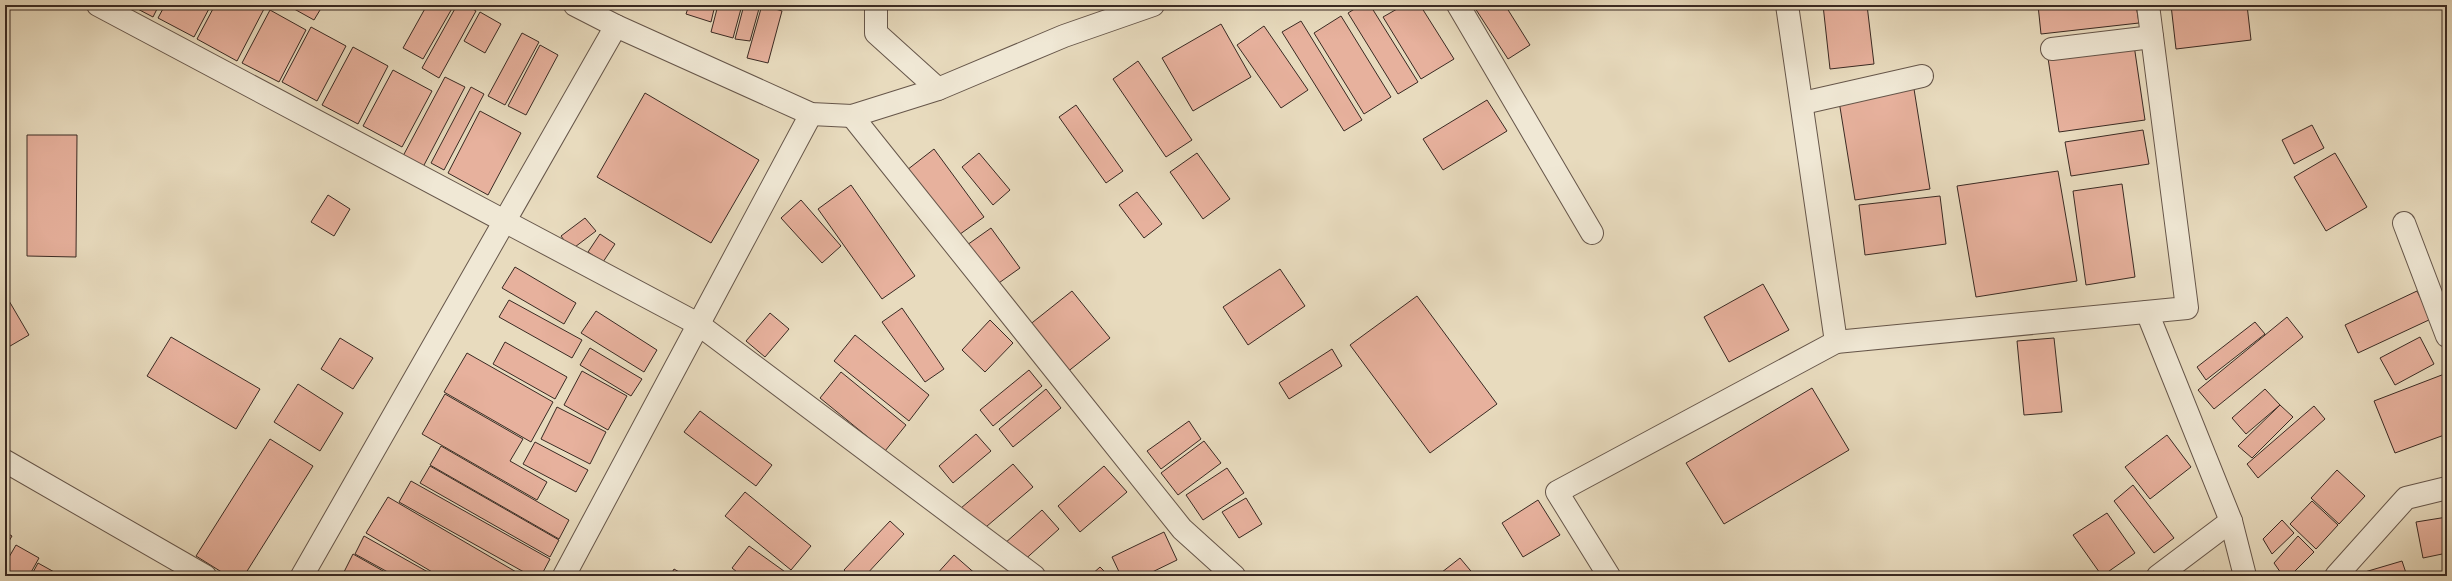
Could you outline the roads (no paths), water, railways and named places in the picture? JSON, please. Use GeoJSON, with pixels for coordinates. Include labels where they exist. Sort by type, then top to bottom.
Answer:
{"type":"FeatureCollection","features":[{"type":"Feature","properties":{"kind":"street"},"geometry":{"type":"LineString","coordinates":[[98,5],[698,324],[1034,576]]}},
{"type":"Feature","properties":{"kind":"street"},"geometry":{"type":"LineString","coordinates":[[576,5],[616,26],[811,114],[852,116],[938,90],[1064,36],[1153,5]]}},
{"type":"Feature","properties":{"kind":"street"},"geometry":{"type":"LineString","coordinates":[[876,5],[876,32],[938,90]]}},
{"type":"Feature","properties":{"kind":"street"},"geometry":{"type":"LineString","coordinates":[[1458,5],[1592,233]]}},
{"type":"Feature","properties":{"kind":"street"},"geometry":{"type":"LineString","coordinates":[[1787,5],[1803,103],[1836,342]]}},
{"type":"Feature","properties":{"kind":"street"},"geometry":{"type":"LineString","coordinates":[[1608,576],[1557,492],[1836,342],[2187,308],[2148,5]]}},
{"type":"Feature","properties":{"kind":"street"},"geometry":{"type":"LineString","coordinates":[[302,576],[616,26]]}},
{"type":"Feature","properties":{"kind":"street"},"geometry":{"type":"LineString","coordinates":[[2052,49],[2152,37]]}},
{"type":"Feature","properties":{"kind":"street"},"geometry":{"type":"LineString","coordinates":[[1803,103],[1922,76]]}},
{"type":"Feature","properties":{"kind":"street"},"geometry":{"type":"LineString","coordinates":[[564,576],[811,114]]}},
{"type":"Feature","properties":{"kind":"street"},"geometry":{"type":"LineString","coordinates":[[852,116],[1182,529],[1234,576]]}},
{"type":"Feature","properties":{"kind":"street"},"geometry":{"type":"LineString","coordinates":[[2404,223],[2447,336]]}},
{"type":"Feature","properties":{"kind":"street"},"geometry":{"type":"LineString","coordinates":[[2147,312],[2232,521],[2245,576]]}},
{"type":"Feature","properties":{"kind":"street"},"geometry":{"type":"LineString","coordinates":[[5,461],[205,576]]}},
{"type":"Feature","properties":{"kind":"street"},"geometry":{"type":"LineString","coordinates":[[2336,576],[2406,498],[2447,488]]}},
{"type":"Feature","properties":{"kind":"street"},"geometry":{"type":"LineString","coordinates":[[2158,576],[2232,521]]}}]}
